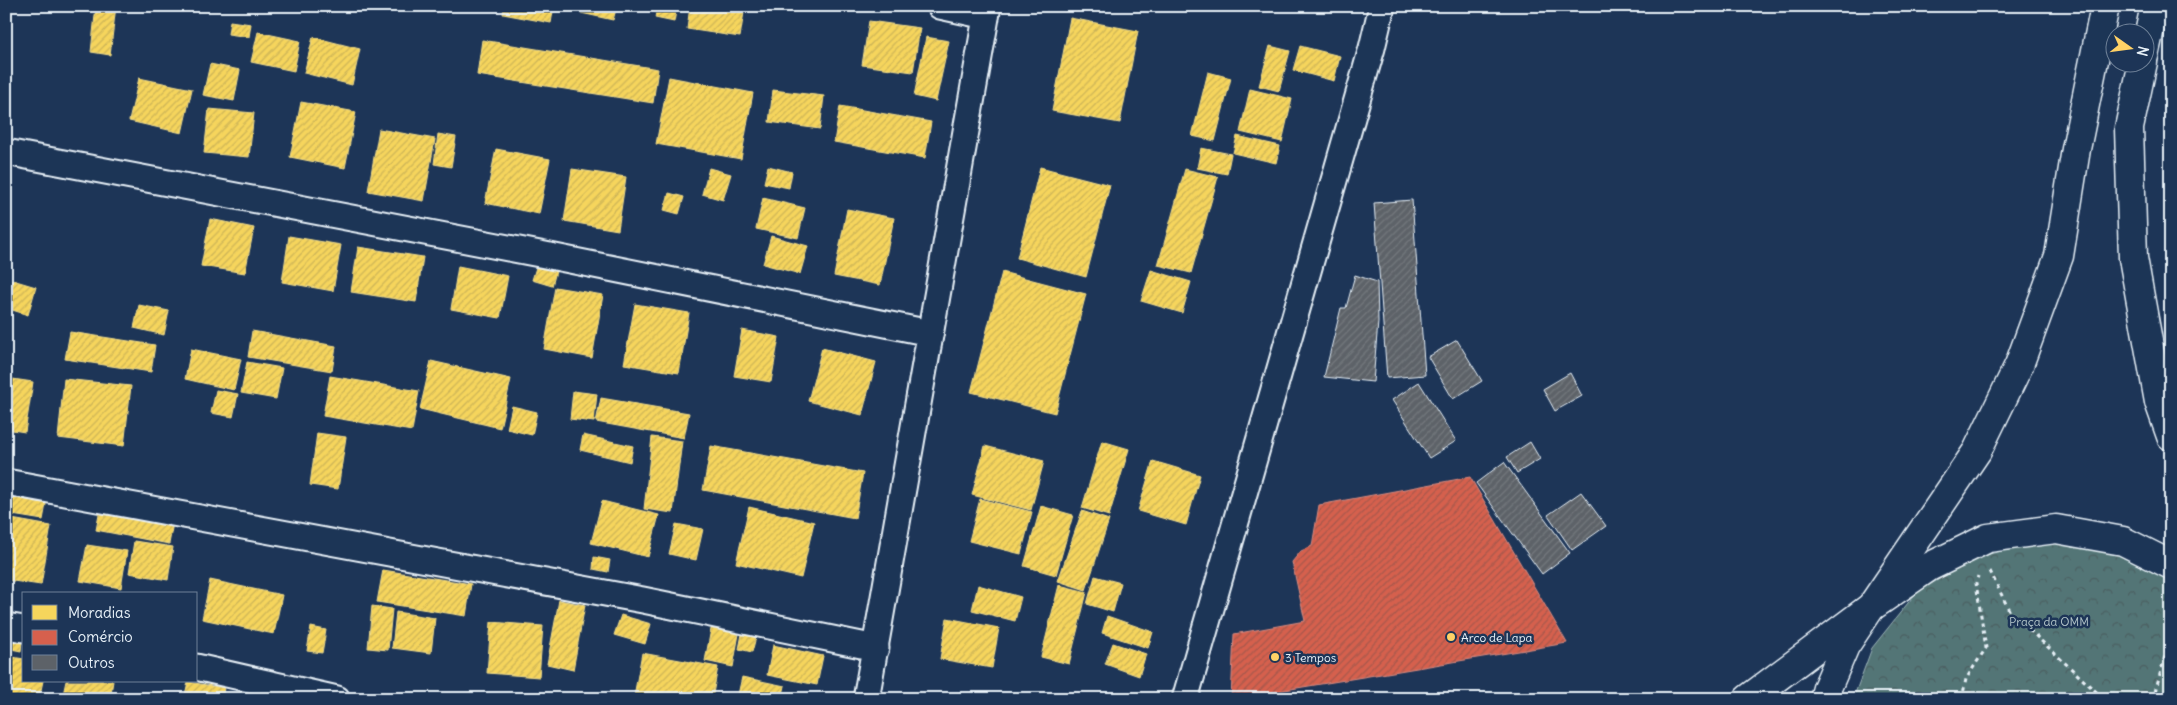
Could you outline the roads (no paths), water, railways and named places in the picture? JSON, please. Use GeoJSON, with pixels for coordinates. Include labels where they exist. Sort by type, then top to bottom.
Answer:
{"type":"FeatureCollection","features":[{"type":"Feature","properties":{"kind":"highway"},"geometry":{"type":"LineString","coordinates":[[1824,699],[1845,646],[1977,451],[2019,365],[2059,256],[2076,149],[2105,6]]}},
{"type":"Feature","properties":{"kind":"highway"},"geometry":{"type":"LineString","coordinates":[[2151,22],[2155,6]]}},
{"type":"Feature","properties":{"kind":"highway"},"geometry":{"type":"LineString","coordinates":[[2141,72],[2129,128],[2133,258],[2159,402],[2171,436]]}},
{"type":"Feature","properties":{"kind":"highway"},"geometry":{"type":"LineString","coordinates":[[1748,699],[1871,607],[1929,567],[1988,538],[2056,529],[2123,541],[2171,564]]}},
{"type":"Feature","properties":{"kind":"street"},"geometry":{"type":"LineString","coordinates":[[866,699],[987,11],[940,6]]}},
{"type":"Feature","properties":{"kind":"street"},"geometry":{"type":"LineString","coordinates":[[1185,699],[1372,48],[1382,6]]}},
{"type":"Feature","properties":{"kind":"street"},"geometry":{"type":"LineString","coordinates":[[6,152],[545,255],[930,334]]}},
{"type":"Feature","properties":{"kind":"street"},"geometry":{"type":"LineString","coordinates":[[6,482],[634,598],[876,648]]}},
{"type":"Feature","properties":{"kind":"street"},"geometry":{"type":"LineString","coordinates":[[6,626],[22,629]]}},
{"type":"Feature","properties":{"kind":"street"},"geometry":{"type":"LineString","coordinates":[[198,668],[337,699]]}},
{"type":"Feature","properties":{"kind":"place","name":"Arco de Lapa"},"geometry":{"type":"Point","coordinates":[1451,637]}},
{"type":"Feature","properties":{"kind":"place","name":"3 Tempos"},"geometry":{"type":"Point","coordinates":[1275,657]}},
{"type":"Feature","properties":{"kind":"park label","name":"Praça da OMM"},"geometry":{"type":"Point","coordinates":[2049,621]}}]}
